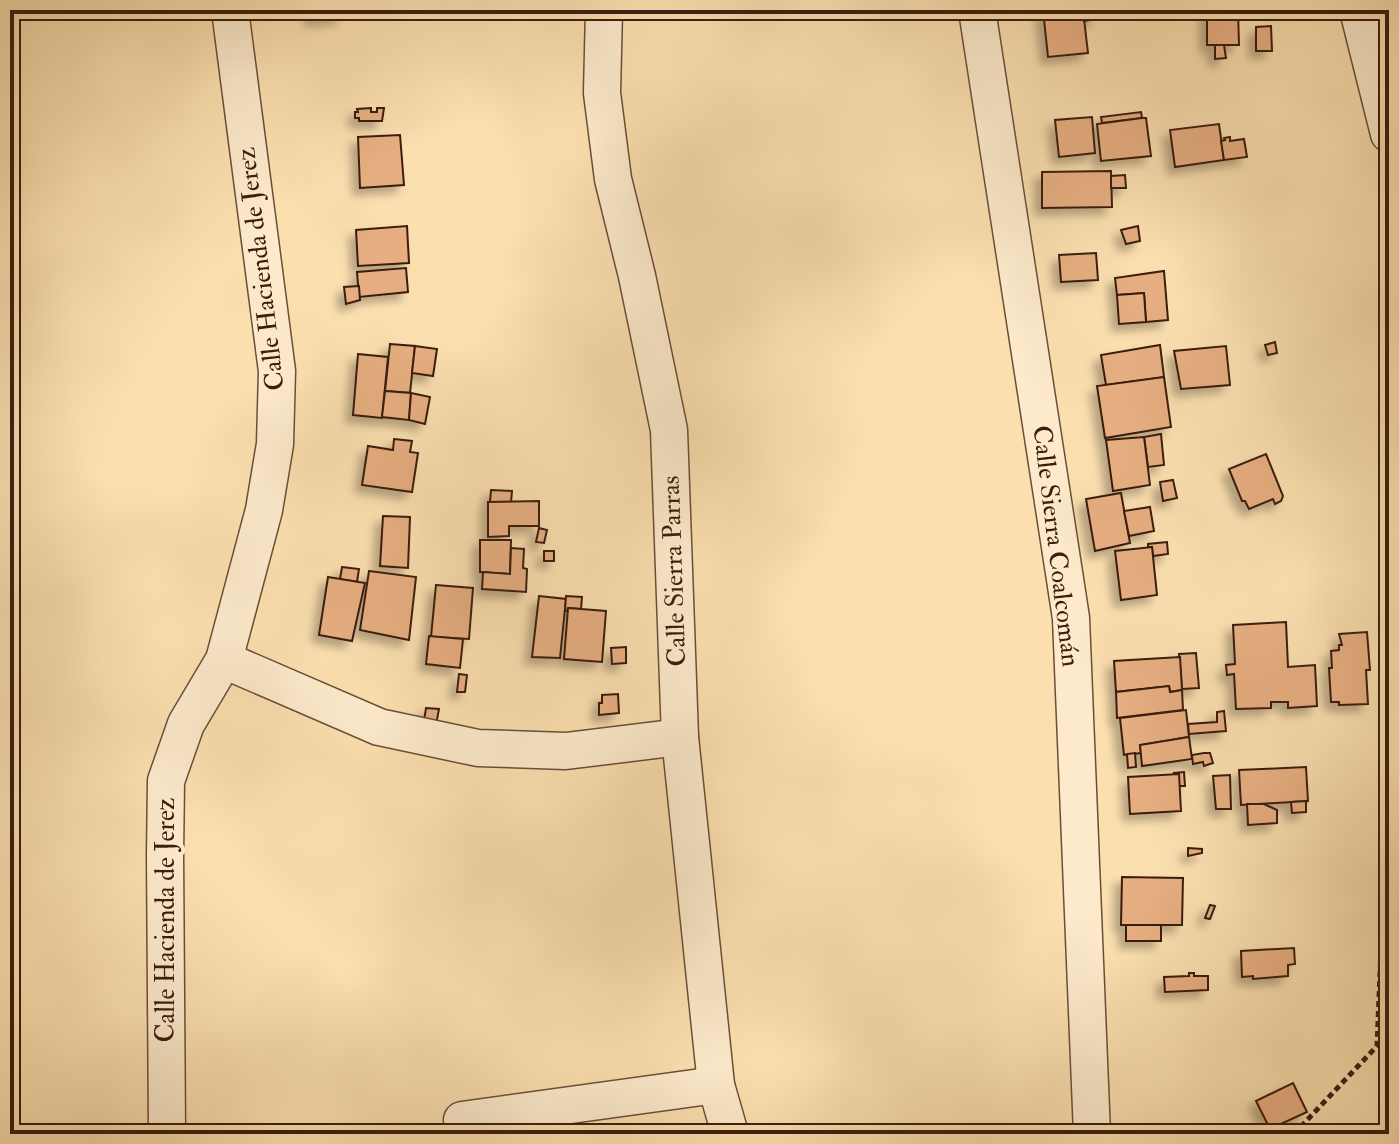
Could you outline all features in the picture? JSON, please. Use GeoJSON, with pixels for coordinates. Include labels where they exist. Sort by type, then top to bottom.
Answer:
{"type":"FeatureCollection","features":[{"type":"Feature","properties":{"kind":"street","name":"Calle Hacienda de Jerez"},"geometry":{"type":"LineString","coordinates":[[167,1134],[166,781],[186,724],[224,660],[264,510],[275,444],[277,371],[230,10]]}},
{"type":"Feature","properties":{"kind":"street","name":"Calle Sierra Parras"},"geometry":{"type":"LineString","coordinates":[[604,10],[602,93],[613,179],[669,430],[680,737],[716,1085],[730,1134]]}},
{"type":"Feature","properties":{"kind":"street","name":"Calle Sierra Coalcomán"},"geometry":{"type":"LineString","coordinates":[[977,10],[1071,618],[1092,1134]]}},
{"type":"Feature","properties":{"kind":"street"},"geometry":{"type":"LineString","coordinates":[[1358,10],[1389,134]]}},
{"type":"Feature","properties":{"kind":"street"},"geometry":{"type":"LineString","coordinates":[[224,660],[379,727],[478,748],[566,751],[680,737]]}},
{"type":"Feature","properties":{"kind":"street"},"geometry":{"type":"LineString","coordinates":[[462,1120],[716,1085]]}},
{"type":"Feature","properties":{"kind":"path"},"geometry":{"type":"LineString","coordinates":[[1294,1134],[1377,1046],[1389,753]]}},
{"type":"Feature","properties":{"kind":"building"},"geometry":{"type":"Polygon","coordinates":[[[311,10],[343,10],[343,17],[312,19],[311,10]]]}},
{"type":"Feature","properties":{"kind":"building"},"geometry":{"type":"Polygon","coordinates":[[[1043,10],[1083,10],[1088,53],[1048,57],[1043,10]]]}},
{"type":"Feature","properties":{"kind":"building"},"geometry":{"type":"Polygon","coordinates":[[[1083,10],[1095,10],[1096,19],[1084,21],[1083,10]]]}},
{"type":"Feature","properties":{"kind":"building"},"geometry":{"type":"Polygon","coordinates":[[[1207,10],[1238,10],[1239,45],[1207,45],[1207,10]]]}},
{"type":"Feature","properties":{"kind":"building"},"geometry":{"type":"Polygon","coordinates":[[[1271,26],[1272,51],[1256,51],[1256,27],[1271,26]]]}},
{"type":"Feature","properties":{"kind":"building"},"geometry":{"type":"Polygon","coordinates":[[[1215,45],[1224,45],[1226,58],[1215,59],[1215,45]]]}},
{"type":"Feature","properties":{"kind":"building"},"geometry":{"type":"Polygon","coordinates":[[[371,108],[371,112],[377,112],[377,108],[384,108],[382,121],[359,121],[355,118],[357,109],[371,108]]]}},
{"type":"Feature","properties":{"kind":"building"},"geometry":{"type":"Polygon","coordinates":[[[1141,112],[1142,118],[1102,123],[1101,117],[1141,112]]]}},
{"type":"Feature","properties":{"kind":"building"},"geometry":{"type":"Polygon","coordinates":[[[1092,117],[1095,153],[1059,157],[1055,120],[1092,117]]]}},
{"type":"Feature","properties":{"kind":"building"},"geometry":{"type":"Polygon","coordinates":[[[1146,118],[1151,156],[1101,161],[1097,124],[1146,118]]]}},
{"type":"Feature","properties":{"kind":"building"},"geometry":{"type":"Polygon","coordinates":[[[1219,124],[1224,160],[1175,167],[1170,130],[1219,124]]]}},
{"type":"Feature","properties":{"kind":"building"},"geometry":{"type":"Polygon","coordinates":[[[400,135],[404,185],[360,188],[358,137],[400,135]]]}},
{"type":"Feature","properties":{"kind":"building"},"geometry":{"type":"Polygon","coordinates":[[[1230,137],[1230,141],[1244,139],[1247,157],[1224,160],[1221,141],[1230,137]]]}},
{"type":"Feature","properties":{"kind":"building"},"geometry":{"type":"Polygon","coordinates":[[[1111,171],[1112,207],[1042,208],[1042,172],[1111,171]]]}},
{"type":"Feature","properties":{"kind":"building"},"geometry":{"type":"Polygon","coordinates":[[[1125,175],[1126,188],[1111,188],[1111,176],[1125,175]]]}},
{"type":"Feature","properties":{"kind":"building"},"geometry":{"type":"Polygon","coordinates":[[[407,226],[409,263],[358,266],[356,230],[407,226]]]}},
{"type":"Feature","properties":{"kind":"building"},"geometry":{"type":"Polygon","coordinates":[[[1138,226],[1140,241],[1126,244],[1121,230],[1138,226]]]}},
{"type":"Feature","properties":{"kind":"building"},"geometry":{"type":"Polygon","coordinates":[[[1096,253],[1098,280],[1061,282],[1059,255],[1096,253]]]}},
{"type":"Feature","properties":{"kind":"building"},"geometry":{"type":"Polygon","coordinates":[[[406,268],[408,292],[359,297],[357,272],[406,268]]]}},
{"type":"Feature","properties":{"kind":"building"},"geometry":{"type":"Polygon","coordinates":[[[1164,271],[1168,320],[1146,322],[1144,293],[1117,295],[1115,278],[1164,271]]]}},
{"type":"Feature","properties":{"kind":"building"},"geometry":{"type":"Polygon","coordinates":[[[359,286],[360,300],[346,304],[344,287],[359,286]]]}},
{"type":"Feature","properties":{"kind":"building"},"geometry":{"type":"Polygon","coordinates":[[[1144,293],[1146,322],[1119,324],[1117,295],[1144,293]]]}},
{"type":"Feature","properties":{"kind":"building"},"geometry":{"type":"Polygon","coordinates":[[[1275,342],[1277,353],[1268,355],[1265,345],[1275,342]]]}},
{"type":"Feature","properties":{"kind":"building"},"geometry":{"type":"Polygon","coordinates":[[[390,344],[415,346],[410,393],[385,391],[390,344]]]}},
{"type":"Feature","properties":{"kind":"building"},"geometry":{"type":"Polygon","coordinates":[[[1160,345],[1164,377],[1106,385],[1101,355],[1160,345]]]}},
{"type":"Feature","properties":{"kind":"building"},"geometry":{"type":"Polygon","coordinates":[[[415,346],[437,349],[433,376],[412,373],[415,346]]]}},
{"type":"Feature","properties":{"kind":"building"},"geometry":{"type":"Polygon","coordinates":[[[1226,346],[1230,385],[1181,389],[1174,351],[1226,346]]]}},
{"type":"Feature","properties":{"kind":"building"},"geometry":{"type":"Polygon","coordinates":[[[358,354],[388,357],[382,418],[353,415],[358,354]]]}},
{"type":"Feature","properties":{"kind":"building"},"geometry":{"type":"Polygon","coordinates":[[[1164,377],[1171,427],[1105,438],[1097,386],[1164,377]]]}},
{"type":"Feature","properties":{"kind":"building"},"geometry":{"type":"Polygon","coordinates":[[[385,391],[411,393],[409,420],[382,417],[385,391]]]}},
{"type":"Feature","properties":{"kind":"building"},"geometry":{"type":"Polygon","coordinates":[[[411,393],[430,397],[425,424],[409,420],[411,393]]]}},
{"type":"Feature","properties":{"kind":"building"},"geometry":{"type":"Polygon","coordinates":[[[1161,434],[1164,465],[1148,467],[1144,437],[1161,434]]]}},
{"type":"Feature","properties":{"kind":"building"},"geometry":{"type":"Polygon","coordinates":[[[1144,437],[1150,485],[1113,491],[1106,440],[1144,437]]]}},
{"type":"Feature","properties":{"kind":"building"},"geometry":{"type":"Polygon","coordinates":[[[394,439],[412,441],[410,452],[418,453],[412,492],[362,485],[368,446],[393,450],[394,439]]]}},
{"type":"Feature","properties":{"kind":"building"},"geometry":{"type":"Polygon","coordinates":[[[1266,454],[1283,496],[1275,504],[1273,499],[1249,509],[1242,501],[1229,469],[1266,454]]]}},
{"type":"Feature","properties":{"kind":"building"},"geometry":{"type":"Polygon","coordinates":[[[1173,480],[1177,498],[1163,501],[1160,482],[1173,480]]]}},
{"type":"Feature","properties":{"kind":"building"},"geometry":{"type":"Polygon","coordinates":[[[491,490],[512,491],[511,502],[490,502],[491,490]]]}},
{"type":"Feature","properties":{"kind":"building"},"geometry":{"type":"Polygon","coordinates":[[[1121,493],[1130,543],[1095,551],[1086,499],[1121,493]]]}},
{"type":"Feature","properties":{"kind":"building"},"geometry":{"type":"Polygon","coordinates":[[[539,501],[539,526],[509,526],[509,536],[488,537],[488,502],[539,501]]]}},
{"type":"Feature","properties":{"kind":"building"},"geometry":{"type":"Polygon","coordinates":[[[1150,507],[1154,531],[1129,536],[1124,511],[1150,507]]]}},
{"type":"Feature","properties":{"kind":"building"},"geometry":{"type":"Polygon","coordinates":[[[383,516],[410,517],[408,568],[380,566],[383,516]]]}},
{"type":"Feature","properties":{"kind":"building"},"geometry":{"type":"Polygon","coordinates":[[[539,528],[547,530],[544,543],[536,542],[539,528]]]}},
{"type":"Feature","properties":{"kind":"building"},"geometry":{"type":"Polygon","coordinates":[[[480,540],[511,540],[510,574],[480,572],[480,540]]]}},
{"type":"Feature","properties":{"kind":"building"},"geometry":{"type":"Polygon","coordinates":[[[1167,542],[1168,554],[1153,556],[1152,547],[1148,544],[1167,542]]]}},
{"type":"Feature","properties":{"kind":"building"},"geometry":{"type":"Polygon","coordinates":[[[1152,547],[1157,595],[1121,600],[1115,551],[1152,547]]]}},
{"type":"Feature","properties":{"kind":"building"},"geometry":{"type":"Polygon","coordinates":[[[511,548],[524,549],[526,592],[482,589],[483,572],[510,574],[511,548]]]}},
{"type":"Feature","properties":{"kind":"building"},"geometry":{"type":"Polygon","coordinates":[[[544,551],[554,551],[554,561],[544,561],[544,551]]]}},
{"type":"Feature","properties":{"kind":"building"},"geometry":{"type":"Polygon","coordinates":[[[342,567],[359,569],[357,582],[340,579],[342,567]]]}},
{"type":"Feature","properties":{"kind":"building"},"geometry":{"type":"Polygon","coordinates":[[[369,571],[416,577],[409,640],[360,630],[369,571]]]}},
{"type":"Feature","properties":{"kind":"building"},"geometry":{"type":"Polygon","coordinates":[[[328,577],[365,583],[352,641],[319,635],[328,577]]]}},
{"type":"Feature","properties":{"kind":"building"},"geometry":{"type":"Polygon","coordinates":[[[436,585],[473,588],[469,639],[431,637],[436,585]]]}},
{"type":"Feature","properties":{"kind":"building"},"geometry":{"type":"Polygon","coordinates":[[[539,596],[566,599],[560,658],[532,657],[539,596]]]}},
{"type":"Feature","properties":{"kind":"building"},"geometry":{"type":"Polygon","coordinates":[[[566,596],[582,597],[581,609],[568,608],[565,611],[566,596]]]}},
{"type":"Feature","properties":{"kind":"building"},"geometry":{"type":"Polygon","coordinates":[[[568,608],[606,611],[602,662],[564,659],[568,608]]]}},
{"type":"Feature","properties":{"kind":"building"},"geometry":{"type":"Polygon","coordinates":[[[1286,622],[1288,667],[1315,665],[1317,706],[1288,708],[1288,702],[1271,702],[1271,708],[1236,709],[1234,674],[1227,675],[1226,665],[1235,664],[1233,625],[1286,622]]]}},
{"type":"Feature","properties":{"kind":"building"},"geometry":{"type":"Polygon","coordinates":[[[1367,632],[1370,670],[1366,670],[1368,704],[1339,705],[1339,702],[1331,702],[1331,651],[1339,650],[1339,645],[1342,645],[1339,634],[1367,632]]]}},
{"type":"Feature","properties":{"kind":"building"},"geometry":{"type":"Polygon","coordinates":[[[429,636],[463,639],[460,668],[426,664],[429,636]]]}},
{"type":"Feature","properties":{"kind":"building"},"geometry":{"type":"Polygon","coordinates":[[[626,647],[626,663],[612,664],[611,648],[626,647]]]}},
{"type":"Feature","properties":{"kind":"building"},"geometry":{"type":"Polygon","coordinates":[[[1196,653],[1199,688],[1182,689],[1179,654],[1196,653]]]}},
{"type":"Feature","properties":{"kind":"building"},"geometry":{"type":"Polygon","coordinates":[[[1180,657],[1182,690],[1170,692],[1169,686],[1116,692],[1114,661],[1180,657]]]}},
{"type":"Feature","properties":{"kind":"building"},"geometry":{"type":"Polygon","coordinates":[[[459,674],[467,675],[465,692],[457,692],[459,674]]]}},
{"type":"Feature","properties":{"kind":"building"},"geometry":{"type":"Polygon","coordinates":[[[1169,686],[1170,692],[1182,690],[1183,710],[1117,718],[1116,692],[1169,686]]]}},
{"type":"Feature","properties":{"kind":"building"},"geometry":{"type":"Polygon","coordinates":[[[618,694],[619,713],[599,715],[602,695],[618,694]]]}},
{"type":"Feature","properties":{"kind":"building"},"geometry":{"type":"Polygon","coordinates":[[[426,708],[439,709],[435,730],[423,727],[426,708]]]}},
{"type":"Feature","properties":{"kind":"building"},"geometry":{"type":"Polygon","coordinates":[[[1186,710],[1189,737],[1140,745],[1141,753],[1124,755],[1120,718],[1186,710]]]}},
{"type":"Feature","properties":{"kind":"building"},"geometry":{"type":"Polygon","coordinates":[[[1224,711],[1226,731],[1189,734],[1188,724],[1217,722],[1217,712],[1224,711]]]}},
{"type":"Feature","properties":{"kind":"building"},"geometry":{"type":"Polygon","coordinates":[[[1189,737],[1192,759],[1142,766],[1140,745],[1189,737]]]}},
{"type":"Feature","properties":{"kind":"building"},"geometry":{"type":"Polygon","coordinates":[[[1135,753],[1136,767],[1128,768],[1127,754],[1135,753]]]}},
{"type":"Feature","properties":{"kind":"building"},"geometry":{"type":"Polygon","coordinates":[[[1210,753],[1213,763],[1204,766],[1203,762],[1193,764],[1192,755],[1210,753]]]}},
{"type":"Feature","properties":{"kind":"building"},"geometry":{"type":"Polygon","coordinates":[[[1306,767],[1308,801],[1241,805],[1239,770],[1306,767]]]}},
{"type":"Feature","properties":{"kind":"building"},"geometry":{"type":"Polygon","coordinates":[[[1184,772],[1185,786],[1179,786],[1179,774],[1173,773],[1184,772]]]}},
{"type":"Feature","properties":{"kind":"building"},"geometry":{"type":"Polygon","coordinates":[[[1179,774],[1181,811],[1130,814],[1128,777],[1179,774]]]}},
{"type":"Feature","properties":{"kind":"building"},"geometry":{"type":"Polygon","coordinates":[[[1230,775],[1231,809],[1216,809],[1213,776],[1230,775]]]}},
{"type":"Feature","properties":{"kind":"building"},"geometry":{"type":"Polygon","coordinates":[[[1306,801],[1306,812],[1292,813],[1291,802],[1306,801]]]}},
{"type":"Feature","properties":{"kind":"building"},"geometry":{"type":"Polygon","coordinates":[[[1247,804],[1264,804],[1277,810],[1277,823],[1248,825],[1247,804]]]}},
{"type":"Feature","properties":{"kind":"building"},"geometry":{"type":"Polygon","coordinates":[[[1188,848],[1202,849],[1202,853],[1188,856],[1188,848]]]}},
{"type":"Feature","properties":{"kind":"building"},"geometry":{"type":"Polygon","coordinates":[[[1122,877],[1183,878],[1182,925],[1121,925],[1122,877]]]}},
{"type":"Feature","properties":{"kind":"building"},"geometry":{"type":"Polygon","coordinates":[[[1210,905],[1215,906],[1210,919],[1205,918],[1210,905]]]}},
{"type":"Feature","properties":{"kind":"building"},"geometry":{"type":"Polygon","coordinates":[[[1126,925],[1161,925],[1161,941],[1126,941],[1126,925]]]}},
{"type":"Feature","properties":{"kind":"building"},"geometry":{"type":"Polygon","coordinates":[[[1294,948],[1295,964],[1288,965],[1288,976],[1242,977],[1241,951],[1294,948]]]}},
{"type":"Feature","properties":{"kind":"building"},"geometry":{"type":"Polygon","coordinates":[[[1189,973],[1208,976],[1208,990],[1165,992],[1164,977],[1189,976],[1189,973]]]}},
{"type":"Feature","properties":{"kind":"building"},"geometry":{"type":"Polygon","coordinates":[[[1293,1083],[1307,1112],[1270,1129],[1256,1101],[1293,1083]]]}}]}
